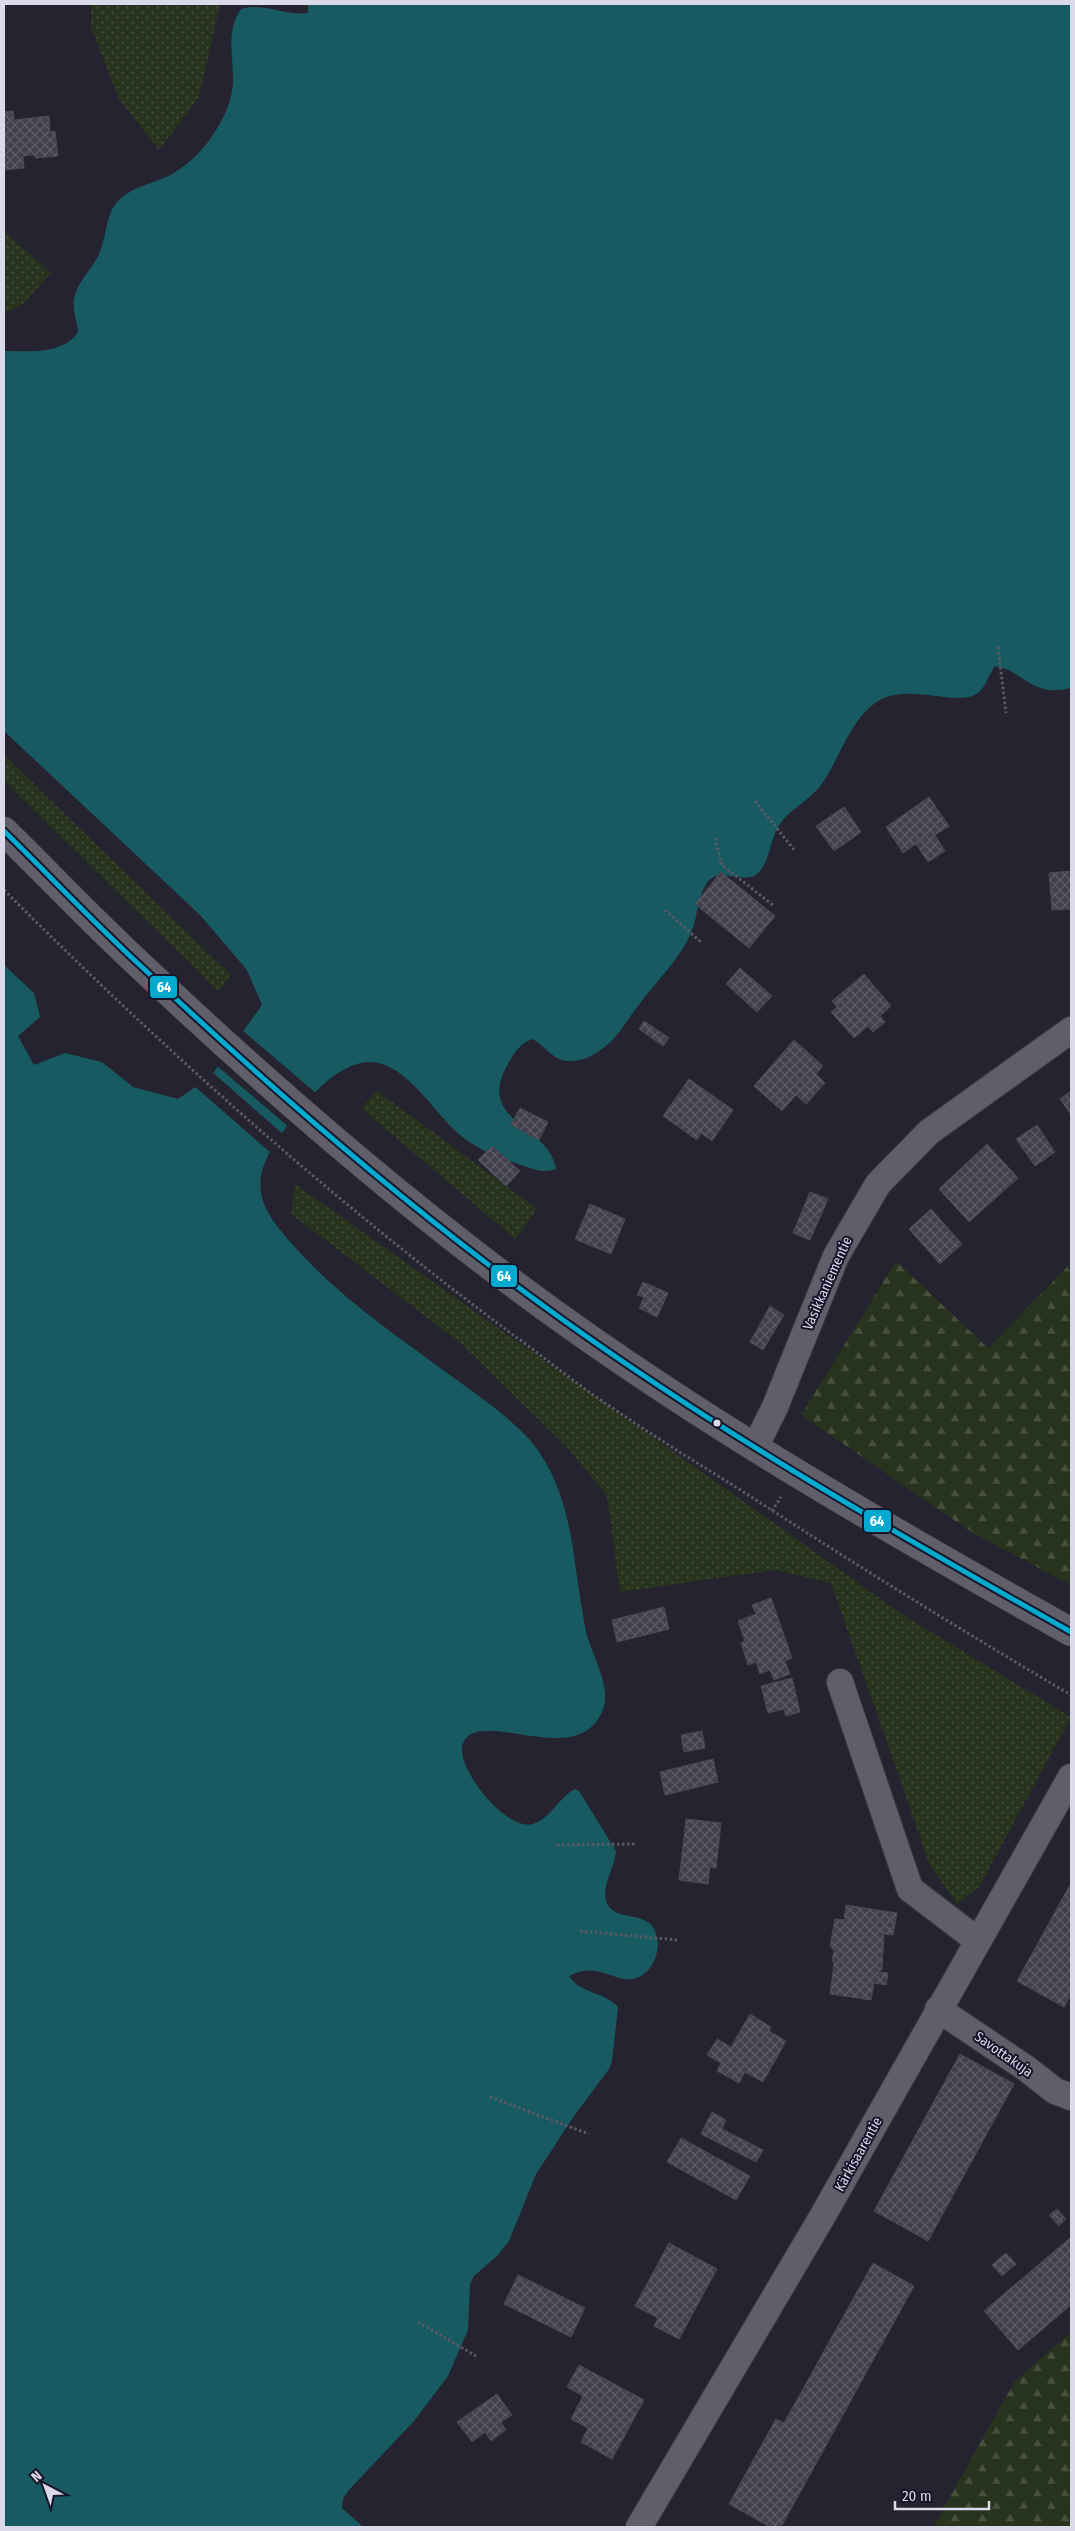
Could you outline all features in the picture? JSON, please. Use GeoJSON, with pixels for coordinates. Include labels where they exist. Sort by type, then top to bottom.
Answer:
{"type":"FeatureCollection","features":[{"type":"Feature","properties":{"kind":"main road"},"geometry":{"type":"LineString","coordinates":[[4,831],[205,1026],[335,1139],[487,1263],[607,1350],[755,1447],[959,1569],[1071,1632]]}},
{"type":"Feature","properties":{"kind":"street","name":"Vasikkaniementie"},"geometry":{"type":"LineString","coordinates":[[755,1447],[776,1407],[836,1256],[878,1184],[929,1132],[1071,1030]]}},
{"type":"Feature","properties":{"kind":"street"},"geometry":{"type":"LineString","coordinates":[[840,1682],[910,1889],[977,1940]]}},
{"type":"Feature","properties":{"kind":"street","name":"Kärkisaarentie"},"geometry":{"type":"LineString","coordinates":[[639,2527],[822,2217],[977,1940],[1071,1778]]}},
{"type":"Feature","properties":{"kind":"street","name":"Savottakuja"},"geometry":{"type":"LineString","coordinates":[[938,2009],[1027,2069],[1055,2091],[1071,2097]]}},
{"type":"Feature","properties":{"kind":"path"},"geometry":{"type":"LineString","coordinates":[[998,647],[1006,713]]}},
{"type":"Feature","properties":{"kind":"path"},"geometry":{"type":"LineString","coordinates":[[755,801],[795,851]]}},
{"type":"Feature","properties":{"kind":"path"},"geometry":{"type":"LineString","coordinates":[[715,838],[722,865],[774,906]]}},
{"type":"Feature","properties":{"kind":"path"},"geometry":{"type":"LineString","coordinates":[[4,890],[83,969],[157,1037],[322,1183],[404,1252],[612,1408],[949,1623],[1071,1695]]}},
{"type":"Feature","properties":{"kind":"path"},"geometry":{"type":"LineString","coordinates":[[665,910],[702,943]]}},
{"type":"Feature","properties":{"kind":"path"},"geometry":{"type":"LineString","coordinates":[[557,1845],[636,1844]]}},
{"type":"Feature","properties":{"kind":"path"},"geometry":{"type":"LineString","coordinates":[[580,1931],[677,1940]]}},
{"type":"Feature","properties":{"kind":"path"},"geometry":{"type":"LineString","coordinates":[[490,2097],[589,2134]]}},
{"type":"Feature","properties":{"kind":"path"},"geometry":{"type":"LineString","coordinates":[[418,2322],[476,2356]]}},
{"type":"Feature","properties":{"kind":"green space"},"geometry":{"type":"Polygon","coordinates":[[[91,4],[220,4],[199,97],[159,150],[119,99],[91,28],[91,4]]]}},
{"type":"Feature","properties":{"kind":"green space"},"geometry":{"type":"Polygon","coordinates":[[[4,231],[51,273],[23,304],[4,314],[4,231]]]}},
{"type":"Feature","properties":{"kind":"green space"},"geometry":{"type":"Polygon","coordinates":[[[4,755],[231,975],[218,991],[4,781],[4,755]]]}},
{"type":"Feature","properties":{"kind":"green space"},"geometry":{"type":"Polygon","coordinates":[[[377,1091],[537,1209],[515,1239],[361,1108],[377,1091]]]}},
{"type":"Feature","properties":{"kind":"green space"},"geometry":{"type":"Polygon","coordinates":[[[295,1184],[908,1618],[1071,1717],[979,1887],[957,1904],[930,1865],[831,1583],[775,1570],[620,1592],[607,1496],[566,1446],[459,1342],[291,1214],[295,1184]]]}},
{"type":"Feature","properties":{"kind":"green space"},"geometry":{"type":"Polygon","coordinates":[[[896,1261],[988,1348],[1071,1263],[1071,1585],[973,1533],[801,1415],[896,1261]]]}},
{"type":"Feature","properties":{"kind":"green space"},"geometry":{"type":"Polygon","coordinates":[[[1071,2332],[1071,2527],[933,2527],[1015,2381],[1071,2332]]]}},
{"type":"Feature","properties":{"kind":"water"},"geometry":{"type":"Polygon","coordinates":[[[308,4],[1071,4],[1071,688],[1057,690],[1037,687],[1014,673],[995,666],[979,692],[971,696],[949,698],[909,694],[896,695],[884,698],[863,714],[821,785],[787,816],[778,827],[763,867],[759,872],[747,878],[718,876],[712,878],[707,883],[701,894],[691,933],[680,953],[608,1045],[595,1054],[583,1059],[565,1061],[555,1057],[533,1039],[522,1045],[509,1062],[500,1082],[500,1098],[506,1111],[516,1122],[541,1142],[550,1154],[556,1169],[541,1171],[531,1168],[487,1152],[466,1140],[449,1125],[401,1074],[387,1066],[373,1062],[357,1064],[335,1075],[326,1082],[300,1110],[271,1151],[261,1175],[261,1192],[265,1207],[273,1221],[293,1245],[328,1280],[365,1312],[510,1421],[530,1440],[541,1454],[557,1485],[571,1535],[586,1632],[603,1682],[605,1703],[602,1712],[589,1729],[572,1737],[551,1738],[488,1731],[473,1733],[463,1743],[462,1753],[473,1780],[484,1794],[509,1818],[522,1824],[533,1824],[539,1821],[550,1813],[569,1793],[575,1789],[579,1791],[616,1851],[605,1891],[607,1903],[617,1913],[648,1922],[654,1928],[657,1937],[657,1951],[650,1967],[639,1977],[623,1979],[589,1970],[569,1976],[579,1986],[606,1998],[618,2007],[612,2061],[609,2069],[574,2116],[536,2174],[509,2241],[497,2256],[474,2276],[470,2284],[468,2330],[448,2376],[414,2421],[348,2491],[343,2499],[342,2508],[363,2527],[4,2527],[4,965],[34,993],[40,1017],[18,1036],[34,1065],[65,1053],[102,1062],[133,1087],[178,1099],[211,1076],[262,1005],[247,970],[200,915],[4,731],[4,351],[34,351],[54,348],[63,345],[78,332],[74,309],[75,295],[79,284],[98,256],[113,208],[129,192],[172,174],[194,158],[206,145],[228,108],[233,83],[231,45],[233,26],[241,9],[258,7],[291,13],[308,13],[308,4]]]}},
{"type":"Feature","properties":{"kind":"pier"},"geometry":{"type":"Polygon","coordinates":[[[242,1030],[317,1094],[290,1128],[216,1065],[242,1030]]]}},
{"type":"Feature","properties":{"kind":"pier"},"geometry":{"type":"Polygon","coordinates":[[[211,1071],[284,1135],[272,1154],[193,1085],[211,1071]]]}},
{"type":"Feature","properties":{"kind":"building"},"geometry":{"type":"Polygon","coordinates":[[[13,111],[14,120],[49,116],[50,132],[55,131],[58,156],[35,158],[35,155],[23,156],[24,168],[4,170],[4,112],[13,111]]]}},
{"type":"Feature","properties":{"kind":"building"},"geometry":{"type":"Polygon","coordinates":[[[929,797],[949,826],[935,835],[945,851],[928,862],[916,844],[903,853],[886,827],[929,797]]]}},
{"type":"Feature","properties":{"kind":"building"},"geometry":{"type":"Polygon","coordinates":[[[844,807],[861,832],[834,851],[816,826],[844,807]]]}},
{"type":"Feature","properties":{"kind":"building"},"geometry":{"type":"Polygon","coordinates":[[[1071,871],[1071,909],[1052,910],[1049,873],[1071,871]]]}},
{"type":"Feature","properties":{"kind":"building"},"geometry":{"type":"Polygon","coordinates":[[[721,872],[775,916],[749,948],[695,904],[721,872]]]}},
{"type":"Feature","properties":{"kind":"building"},"geometry":{"type":"Polygon","coordinates":[[[740,968],[772,996],[757,1012],[726,984],[740,968]]]}},
{"type":"Feature","properties":{"kind":"building"},"geometry":{"type":"Polygon","coordinates":[[[864,974],[891,1006],[880,1016],[885,1022],[873,1032],[868,1026],[854,1038],[831,1012],[837,1007],[832,1001],[864,974]]]}},
{"type":"Feature","properties":{"kind":"building"},"geometry":{"type":"Polygon","coordinates":[[[644,1021],[669,1038],[663,1046],[639,1029],[644,1021]]]}},
{"type":"Feature","properties":{"kind":"building"},"geometry":{"type":"Polygon","coordinates":[[[794,1040],[823,1066],[816,1074],[825,1083],[806,1104],[796,1095],[782,1111],[754,1086],[794,1040]]]}},
{"type":"Feature","properties":{"kind":"building"},"geometry":{"type":"Polygon","coordinates":[[[689,1079],[733,1110],[712,1141],[701,1133],[697,1140],[663,1116],[689,1079]]]}},
{"type":"Feature","properties":{"kind":"building"},"geometry":{"type":"Polygon","coordinates":[[[1071,1091],[1071,1115],[1060,1099],[1071,1091]]]}},
{"type":"Feature","properties":{"kind":"building"},"geometry":{"type":"Polygon","coordinates":[[[520,1108],[548,1122],[539,1140],[511,1125],[520,1108]]]}},
{"type":"Feature","properties":{"kind":"building"},"geometry":{"type":"Polygon","coordinates":[[[1037,1125],[1055,1152],[1035,1166],[1016,1139],[1037,1125]]]}},
{"type":"Feature","properties":{"kind":"building"},"geometry":{"type":"Polygon","coordinates":[[[987,1144],[1018,1178],[969,1222],[939,1189],[987,1144]]]}},
{"type":"Feature","properties":{"kind":"building"},"geometry":{"type":"Polygon","coordinates":[[[492,1146],[520,1171],[506,1186],[478,1160],[492,1146]]]}},
{"type":"Feature","properties":{"kind":"building"},"geometry":{"type":"Polygon","coordinates":[[[810,1192],[828,1199],[810,1240],[793,1233],[810,1192]]]}},
{"type":"Feature","properties":{"kind":"building"},"geometry":{"type":"Polygon","coordinates":[[[590,1204],[625,1219],[611,1254],[575,1239],[590,1204]]]}},
{"type":"Feature","properties":{"kind":"building"},"geometry":{"type":"Polygon","coordinates":[[[931,1209],[962,1244],[940,1264],[909,1229],[931,1209]]]}},
{"type":"Feature","properties":{"kind":"building"},"geometry":{"type":"Polygon","coordinates":[[[643,1282],[668,1293],[657,1317],[639,1308],[644,1297],[637,1295],[643,1282]]]}},
{"type":"Feature","properties":{"kind":"building"},"geometry":{"type":"Polygon","coordinates":[[[770,1306],[784,1315],[763,1350],[750,1342],[770,1306]]]}},
{"type":"Feature","properties":{"kind":"building"},"geometry":{"type":"Polygon","coordinates":[[[771,1598],[792,1658],[785,1661],[790,1674],[774,1680],[770,1670],[760,1674],[756,1662],[748,1665],[741,1643],[745,1641],[738,1621],[756,1614],[752,1605],[771,1598]]]}},
{"type":"Feature","properties":{"kind":"building"},"geometry":{"type":"Polygon","coordinates":[[[664,1607],[669,1629],[617,1642],[612,1620],[664,1607]]]}},
{"type":"Feature","properties":{"kind":"building"},"geometry":{"type":"Polygon","coordinates":[[[792,1678],[800,1712],[786,1716],[784,1709],[768,1713],[761,1686],[792,1678]]]}},
{"type":"Feature","properties":{"kind":"building"},"geometry":{"type":"Polygon","coordinates":[[[702,1731],[705,1748],[684,1752],[681,1735],[702,1731]]]}},
{"type":"Feature","properties":{"kind":"building"},"geometry":{"type":"Polygon","coordinates":[[[713,1759],[718,1782],[665,1795],[660,1772],[713,1759]]]}},
{"type":"Feature","properties":{"kind":"building"},"geometry":{"type":"Polygon","coordinates":[[[686,1819],[721,1823],[716,1868],[710,1867],[708,1884],[679,1880],[686,1819]]]}},
{"type":"Feature","properties":{"kind":"building"},"geometry":{"type":"Polygon","coordinates":[[[1071,1883],[1071,1994],[1064,2007],[1017,1981],[1071,1883]]]}},
{"type":"Feature","properties":{"kind":"building"},"geometry":{"type":"Polygon","coordinates":[[[846,1905],[897,1913],[893,1935],[884,1934],[882,1969],[878,1972],[888,1973],[886,1985],[874,1983],[871,2000],[830,1994],[834,1951],[830,1946],[835,1919],[844,1920],[846,1905]]]}},
{"type":"Feature","properties":{"kind":"building"},"geometry":{"type":"Polygon","coordinates":[[[750,2014],[771,2027],[769,2031],[786,2041],[763,2082],[745,2072],[739,2083],[717,2071],[721,2063],[707,2055],[717,2039],[731,2047],[750,2014]]]}},
{"type":"Feature","properties":{"kind":"building"},"geometry":{"type":"Polygon","coordinates":[[[960,2054],[1014,2084],[928,2241],[874,2211],[960,2054]]]}},
{"type":"Feature","properties":{"kind":"building"},"geometry":{"type":"Polygon","coordinates":[[[712,2112],[726,2120],[722,2129],[763,2150],[756,2162],[701,2134],[712,2112]]]}},
{"type":"Feature","properties":{"kind":"building"},"geometry":{"type":"Polygon","coordinates":[[[681,2138],[750,2176],[736,2200],[667,2162],[681,2138]]]}},
{"type":"Feature","properties":{"kind":"building"},"geometry":{"type":"Polygon","coordinates":[[[1057,2209],[1066,2219],[1059,2226],[1049,2215],[1057,2209]]]}},
{"type":"Feature","properties":{"kind":"building"},"geometry":{"type":"Polygon","coordinates":[[[1071,2237],[1071,2305],[1018,2350],[984,2311],[1071,2237]]]}},
{"type":"Feature","properties":{"kind":"building"},"geometry":{"type":"Polygon","coordinates":[[[669,2243],[717,2269],[679,2339],[654,2326],[658,2318],[635,2306],[669,2243]]]}},
{"type":"Feature","properties":{"kind":"building"},"geometry":{"type":"Polygon","coordinates":[[[1006,2253],[1016,2264],[1002,2276],[992,2265],[1006,2253]]]}},
{"type":"Feature","properties":{"kind":"building"},"geometry":{"type":"Polygon","coordinates":[[[873,2263],[914,2286],[781,2527],[770,2527],[729,2504],[776,2419],[784,2423],[873,2263]]]}},
{"type":"Feature","properties":{"kind":"building"},"geometry":{"type":"Polygon","coordinates":[[[518,2275],[585,2308],[571,2337],[504,2304],[518,2275]]]}},
{"type":"Feature","properties":{"kind":"building"},"geometry":{"type":"Polygon","coordinates":[[[579,2365],[644,2400],[612,2459],[581,2442],[588,2428],[571,2419],[583,2396],[567,2387],[579,2365]]]}},
{"type":"Feature","properties":{"kind":"building"},"geometry":{"type":"Polygon","coordinates":[[[497,2394],[512,2415],[501,2422],[506,2430],[491,2441],[485,2432],[472,2442],[457,2422],[497,2394]]]}},
{"type":"Feature","properties":{"kind":"transit line","name":"64"},"geometry":{"type":"LineString","coordinates":[[4,831],[125,951],[268,1082],[397,1192],[554,1314],[771,1458],[1071,1632]]}}]}
